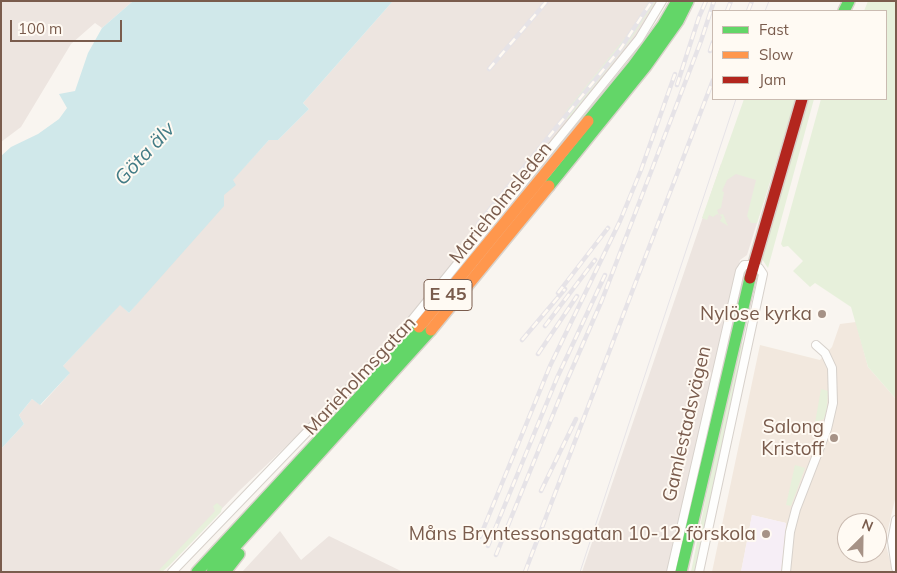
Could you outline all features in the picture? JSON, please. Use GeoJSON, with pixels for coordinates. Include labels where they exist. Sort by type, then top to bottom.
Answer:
{"type":"FeatureCollection","features":[{"type":"Feature","properties":{"kind":"main road","name":"Marieholmsleden"},"geometry":{"type":"LineString","coordinates":[[197,572],[358,398],[446,298],[633,66],[654,38],[677,1]]}},
{"type":"Feature","properties":{"kind":"main road","name":"Marieholmsleden"},"geometry":{"type":"LineString","coordinates":[[212,572],[409,355],[484,268],[646,66],[678,21],[688,1]]}},
{"type":"Feature","properties":{"kind":"main road","name":"Gamlestadsvägen"},"geometry":{"type":"LineString","coordinates":[[686,572],[688,547],[734,338],[753,265],[802,100]]}},
{"type":"Feature","properties":{"kind":"main road"},"geometry":{"type":"LineString","coordinates":[[226,572],[251,538],[260,520]]}},
{"type":"Feature","properties":{"kind":"main road","name":"Gamlestadsvägen"},"geometry":{"type":"LineString","coordinates":[[681,572],[683,558],[688,547]]}},
{"type":"Feature","properties":{"kind":"street","name":"Marieholmsgatan"},"geometry":{"type":"LineString","coordinates":[[172,572],[344,394],[412,320],[634,46],[662,1]]}},
{"type":"Feature","properties":{"kind":"street","name":"Gamlestadsvägen"},"geometry":{"type":"LineString","coordinates":[[671,572],[740,271],[744,265],[753,265]]}},
{"type":"Feature","properties":{"kind":"street"},"geometry":{"type":"LineString","coordinates":[[699,572],[763,274],[759,268],[753,265]]}},
{"type":"Feature","properties":{"kind":"street"},"geometry":{"type":"LineString","coordinates":[[734,338],[751,327]]}},
{"type":"Feature","properties":{"kind":"street"},"geometry":{"type":"LineString","coordinates":[[786,572],[790,532],[796,509],[827,428],[833,404],[832,368],[825,353],[816,345]]}},
{"type":"Feature","properties":{"kind":"street"},"geometry":{"type":"LineString","coordinates":[[896,520],[892,541],[896,568]]}},
{"type":"Feature","properties":{"kind":"shaded area"},"geometry":{"type":"Polygon","coordinates":[[[1,1],[133,1],[102,28],[95,23],[71,44],[21,127],[1,142],[1,1]]]}},
{"type":"Feature","properties":{"kind":"shaded area"},"geometry":{"type":"Polygon","coordinates":[[[393,1],[659,1],[637,38],[410,319],[336,399],[239,491],[160,572],[1,572],[1,449],[24,424],[19,415],[32,399],[41,405],[69,374],[62,367],[120,304],[129,313],[224,194],[232,180],[269,140],[278,140],[309,109],[303,103],[393,1]]]}},
{"type":"Feature","properties":{"kind":"shaded area"},"geometry":{"type":"Polygon","coordinates":[[[721,164],[770,181],[747,255],[740,260],[668,572],[582,572],[721,164]]]}},
{"type":"Feature","properties":{"kind":"shaded area"},"geometry":{"type":"Polygon","coordinates":[[[856,322],[868,367],[896,399],[896,495],[887,533],[887,513],[837,513],[837,563],[887,563],[887,550],[893,572],[781,572],[786,523],[752,515],[741,572],[712,572],[760,345],[820,360],[832,347],[840,324],[856,322]]]}},
{"type":"Feature","properties":{"kind":"shaded area","name":"Måns Bryntessonsgatan 10-12 förskola"},"geometry":{"type":"Polygon","coordinates":[[[752,515],[786,523],[781,572],[741,572],[752,515]]]}},
{"type":"Feature","properties":{"kind":"shaded area"},"geometry":{"type":"Polygon","coordinates":[[[280,531],[301,560],[329,536],[403,572],[242,572],[280,531]]]}},
{"type":"Feature","properties":{"kind":"green space"},"geometry":{"type":"Polygon","coordinates":[[[649,1],[655,2],[631,39],[568,119],[565,118],[566,111],[632,29],[649,1]]]}},
{"type":"Feature","properties":{"kind":"green space"},"geometry":{"type":"Polygon","coordinates":[[[868,1],[896,1],[896,399],[868,367],[851,307],[815,283],[810,287],[793,271],[803,261],[788,246],[783,247],[781,244],[821,100],[887,100],[887,10],[864,10],[868,1]]]}},
{"type":"Feature","properties":{"kind":"green space"},"geometry":{"type":"Polygon","coordinates":[[[744,100],[796,100],[757,223],[751,223],[747,216],[756,180],[736,174],[727,180],[722,191],[724,192],[721,208],[717,210],[719,215],[723,214],[728,226],[720,221],[722,217],[717,214],[713,217],[709,215],[707,220],[702,218],[744,100]]]}},
{"type":"Feature","properties":{"kind":"green space"},"geometry":{"type":"Polygon","coordinates":[[[807,100],[814,100],[768,268],[762,259],[784,172],[807,100]]]}},
{"type":"Feature","properties":{"kind":"green space"},"geometry":{"type":"Polygon","coordinates":[[[743,342],[745,343],[696,572],[691,572],[732,367],[743,342]]]}},
{"type":"Feature","properties":{"kind":"green space"},"geometry":{"type":"Polygon","coordinates":[[[821,389],[828,391],[827,408],[824,419],[815,423],[821,389]]]}},
{"type":"Feature","properties":{"kind":"green space"},"geometry":{"type":"Polygon","coordinates":[[[795,465],[805,468],[791,506],[786,505],[795,465]]]}},
{"type":"Feature","properties":{"kind":"green space"},"geometry":{"type":"Polygon","coordinates":[[[217,503],[222,507],[221,512],[169,566],[163,571],[159,570],[215,511],[213,506],[217,503]]]}},
{"type":"Feature","properties":{"kind":"water","name":"Göta älv"},"geometry":{"type":"Polygon","coordinates":[[[133,1],[393,1],[303,103],[309,109],[278,140],[269,140],[233,180],[236,185],[224,195],[224,206],[129,313],[120,305],[63,366],[70,373],[40,405],[32,399],[19,415],[24,424],[1,449],[1,156],[11,147],[38,134],[59,119],[67,108],[59,94],[75,91],[88,53],[102,28],[133,1]]]}},
{"type":"Feature","properties":{"kind":"tram line"},"geometry":{"type":"LineString","coordinates":[[765,10],[769,1]]}},
{"type":"Feature","properties":{"kind":"tram line"},"geometry":{"type":"LineString","coordinates":[[580,572],[736,100]]}},
{"type":"Feature","properties":{"kind":"railway"},"geometry":{"type":"LineString","coordinates":[[489,69],[547,1]]}},
{"type":"Feature","properties":{"kind":"railway"},"geometry":{"type":"LineString","coordinates":[[478,224],[621,48],[652,1]]}},
{"type":"Feature","properties":{"kind":"railway"},"geometry":{"type":"LineString","coordinates":[[677,85],[706,1]]}},
{"type":"Feature","properties":{"kind":"railway"},"geometry":{"type":"LineString","coordinates":[[496,555],[565,385],[602,300],[701,41],[714,1]]}},
{"type":"Feature","properties":{"kind":"railway"},"geometry":{"type":"LineString","coordinates":[[727,10],[731,1]]}},
{"type":"Feature","properties":{"kind":"railway"},"geometry":{"type":"LineString","coordinates":[[748,10],[752,1]]}},
{"type":"Feature","properties":{"kind":"railway"},"geometry":{"type":"LineString","coordinates":[[710,51],[712,45]]}},
{"type":"Feature","properties":{"kind":"railway"},"geometry":{"type":"LineString","coordinates":[[480,537],[550,366],[620,221],[641,170],[675,74]]}},
{"type":"Feature","properties":{"kind":"railway"},"geometry":{"type":"LineString","coordinates":[[525,572],[712,83]]}},
{"type":"Feature","properties":{"kind":"railway"},"geometry":{"type":"LineString","coordinates":[[558,293],[608,228]]}},
{"type":"Feature","properties":{"kind":"railway"},"geometry":{"type":"LineString","coordinates":[[545,326],[595,260]]}},
{"type":"Feature","properties":{"kind":"railway"},"geometry":{"type":"LineString","coordinates":[[488,546],[557,378],[605,275]]}},
{"type":"Feature","properties":{"kind":"railway"},"geometry":{"type":"LineString","coordinates":[[522,340],[565,289]]}},
{"type":"Feature","properties":{"kind":"railway"},"geometry":{"type":"LineString","coordinates":[[538,354],[577,296]]}},
{"type":"Feature","properties":{"kind":"railway"},"geometry":{"type":"LineString","coordinates":[[541,491],[576,419]]}},
{"type":"Feature","properties":{"kind":"traffic: fast"},"geometry":{"type":"LineString","coordinates":[[588,121],[633,66],[663,25],[677,1]]}},
{"type":"Feature","properties":{"kind":"traffic: fast"},"geometry":{"type":"LineString","coordinates":[[549,186],[646,66],[678,21],[688,1]]}},
{"type":"Feature","properties":{"kind":"traffic: fast"},"geometry":{"type":"LineString","coordinates":[[844,10],[849,1]]}},
{"type":"Feature","properties":{"kind":"traffic: fast"},"geometry":{"type":"LineString","coordinates":[[681,572],[750,278]]}},
{"type":"Feature","properties":{"kind":"traffic: fast"},"geometry":{"type":"LineString","coordinates":[[197,572],[358,398],[419,327]]}},
{"type":"Feature","properties":{"kind":"traffic: fast"},"geometry":{"type":"LineString","coordinates":[[212,572],[431,330]]}},
{"type":"Feature","properties":{"kind":"traffic: fast"},"geometry":{"type":"LineString","coordinates":[[225,572],[239,554]]}},
{"type":"Feature","properties":{"kind":"traffic: slow"},"geometry":{"type":"LineString","coordinates":[[419,327],[588,121]]}},
{"type":"Feature","properties":{"kind":"traffic: slow"},"geometry":{"type":"LineString","coordinates":[[431,330],[549,186]]}},
{"type":"Feature","properties":{"kind":"traffic: jam"},"geometry":{"type":"LineString","coordinates":[[750,278],[802,100]]}},
{"type":"Feature","properties":{"kind":"place","name":"Nylöse kyrka"},"geometry":{"type":"Point","coordinates":[822,314]}},
{"type":"Feature","properties":{"kind":"place","name":"Salong Kristoff"},"geometry":{"type":"Point","coordinates":[834,438]}},
{"type":"Feature","properties":{"kind":"place","name":"Måns Bryntessonsgatan 10-12 förskola"},"geometry":{"type":"Point","coordinates":[766,534]}}]}
